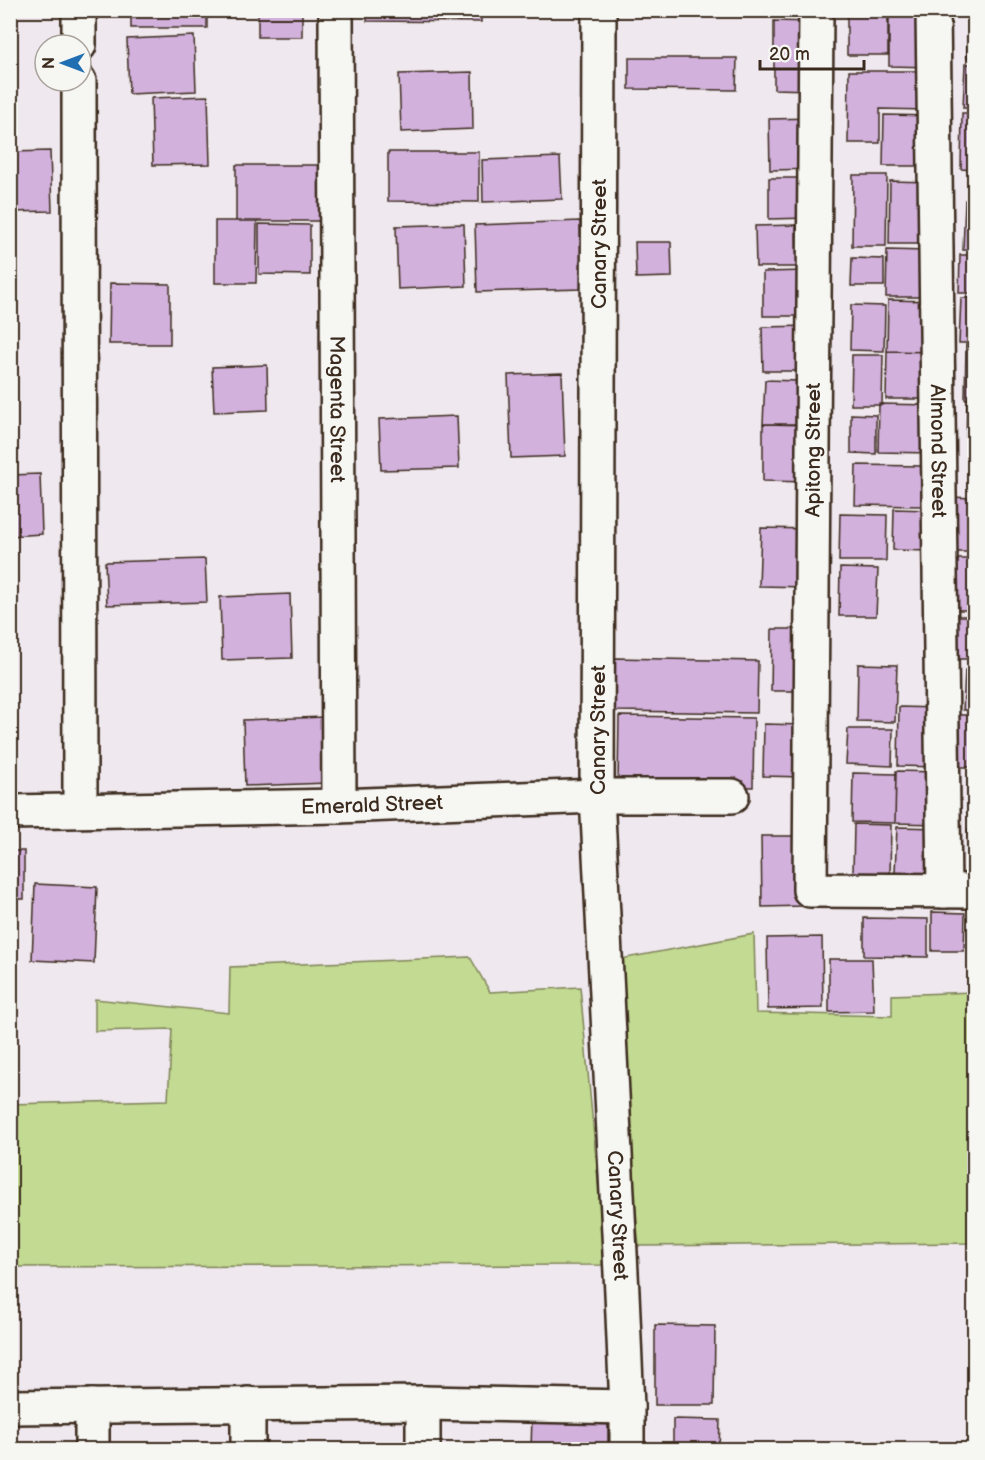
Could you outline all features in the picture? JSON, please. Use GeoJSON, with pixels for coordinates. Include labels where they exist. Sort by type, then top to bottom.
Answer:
{"type":"FeatureCollection","features":[{"type":"Feature","properties":{"kind":"street"},"geometry":{"type":"LineString","coordinates":[[79,10],[79,33]]}},
{"type":"Feature","properties":{"kind":"street","name":"Magenta Street"},"geometry":{"type":"LineString","coordinates":[[336,10],[339,807]]}},
{"type":"Feature","properties":{"kind":"street","name":"Canary Street"},"geometry":{"type":"LineString","coordinates":[[599,10],[597,796],[627,1407],[627,1449]]}},
{"type":"Feature","properties":{"kind":"street","name":"Apitong Street"},"geometry":{"type":"LineString","coordinates":[[816,10],[810,890],[959,891]]}},
{"type":"Feature","properties":{"kind":"street","name":"Almond Street"},"geometry":{"type":"LineString","coordinates":[[933,10],[959,891]]}},
{"type":"Feature","properties":{"kind":"street"},"geometry":{"type":"LineString","coordinates":[[79,93],[80,810]]}},
{"type":"Feature","properties":{"kind":"street","name":"Emerald Street"},"geometry":{"type":"LineString","coordinates":[[10,812],[339,807],[597,796],[732,796]]}},
{"type":"Feature","properties":{"kind":"street"},"geometry":{"type":"LineString","coordinates":[[423,1403],[423,1449]]}},
{"type":"Feature","properties":{"kind":"street"},"geometry":{"type":"LineString","coordinates":[[10,1407],[423,1403],[627,1407]]}},
{"type":"Feature","properties":{"kind":"street"},"geometry":{"type":"LineString","coordinates":[[248,1404],[248,1449]]}},
{"type":"Feature","properties":{"kind":"street"},"geometry":{"type":"LineString","coordinates":[[92,1406],[92,1449]]}},
{"type":"Feature","properties":{"kind":"green space"},"geometry":{"type":"Polygon","coordinates":[[[754,934],[756,1013],[892,1016],[892,995],[974,992],[974,1243],[639,1246],[610,961],[754,934]]]}},
{"type":"Feature","properties":{"kind":"green space"},"geometry":{"type":"Polygon","coordinates":[[[470,957],[490,992],[580,987],[606,1265],[11,1267],[10,1104],[168,1100],[172,1029],[95,1031],[95,999],[229,1013],[230,967],[470,957]]]}},
{"type":"Feature","properties":{"kind":"building"},"geometry":{"type":"Polygon","coordinates":[[[131,10],[207,10],[207,28],[131,28],[131,10]]]}},
{"type":"Feature","properties":{"kind":"building"},"geometry":{"type":"Polygon","coordinates":[[[258,10],[302,10],[302,37],[258,37],[258,10]]]}},
{"type":"Feature","properties":{"kind":"building"},"geometry":{"type":"Polygon","coordinates":[[[367,10],[481,10],[481,22],[367,21],[367,10]]]}},
{"type":"Feature","properties":{"kind":"building"},"geometry":{"type":"Polygon","coordinates":[[[889,10],[932,10],[932,67],[889,66],[889,10]]]}},
{"type":"Feature","properties":{"kind":"building"},"geometry":{"type":"Polygon","coordinates":[[[968,10],[974,11],[974,58],[967,58],[968,10]]]}},
{"type":"Feature","properties":{"kind":"building"},"geometry":{"type":"Polygon","coordinates":[[[847,13],[888,13],[888,55],[847,55],[847,13]]]}},
{"type":"Feature","properties":{"kind":"building"},"geometry":{"type":"Polygon","coordinates":[[[774,21],[812,22],[811,90],[774,89],[774,21]]]}},
{"type":"Feature","properties":{"kind":"building"},"geometry":{"type":"Polygon","coordinates":[[[194,36],[196,91],[129,94],[127,39],[194,36]]]}},
{"type":"Feature","properties":{"kind":"building"},"geometry":{"type":"Polygon","coordinates":[[[629,58],[737,58],[736,90],[629,89],[629,58]]]}},
{"type":"Feature","properties":{"kind":"building"},"geometry":{"type":"Polygon","coordinates":[[[965,64],[974,64],[974,108],[963,108],[965,64]]]}},
{"type":"Feature","properties":{"kind":"building"},"geometry":{"type":"Polygon","coordinates":[[[849,71],[929,71],[928,110],[880,109],[880,143],[848,143],[849,71]]]}},
{"type":"Feature","properties":{"kind":"building"},"geometry":{"type":"Polygon","coordinates":[[[472,72],[473,129],[401,132],[399,74],[472,72]]]}},
{"type":"Feature","properties":{"kind":"building"},"geometry":{"type":"Polygon","coordinates":[[[208,96],[210,164],[153,165],[151,98],[208,96]]]}},
{"type":"Feature","properties":{"kind":"building"},"geometry":{"type":"Polygon","coordinates":[[[962,113],[974,113],[974,170],[961,169],[962,113]]]}},
{"type":"Feature","properties":{"kind":"building"},"geometry":{"type":"Polygon","coordinates":[[[884,115],[934,116],[934,166],[883,166],[884,115]]]}},
{"type":"Feature","properties":{"kind":"building"},"geometry":{"type":"Polygon","coordinates":[[[814,118],[815,169],[770,170],[769,119],[814,118]]]}},
{"type":"Feature","properties":{"kind":"building"},"geometry":{"type":"Polygon","coordinates":[[[50,151],[52,211],[10,212],[10,152],[50,151]]]}},
{"type":"Feature","properties":{"kind":"building"},"geometry":{"type":"Polygon","coordinates":[[[388,152],[479,152],[479,202],[388,201],[388,152]]]}},
{"type":"Feature","properties":{"kind":"building"},"geometry":{"type":"Polygon","coordinates":[[[560,157],[562,199],[483,202],[482,160],[560,157]]]}},
{"type":"Feature","properties":{"kind":"building"},"geometry":{"type":"Polygon","coordinates":[[[236,165],[330,165],[330,221],[236,221],[236,165]]]}},
{"type":"Feature","properties":{"kind":"building"},"geometry":{"type":"Polygon","coordinates":[[[853,175],[887,175],[886,246],[852,246],[853,175]]]}},
{"type":"Feature","properties":{"kind":"building"},"geometry":{"type":"Polygon","coordinates":[[[769,178],[808,178],[809,218],[769,219],[769,178]]]}},
{"type":"Feature","properties":{"kind":"building"},"geometry":{"type":"Polygon","coordinates":[[[890,181],[929,182],[928,244],[889,244],[890,181]]]}},
{"type":"Feature","properties":{"kind":"building"},"geometry":{"type":"Polygon","coordinates":[[[965,200],[974,200],[974,250],[963,250],[965,200]]]}},
{"type":"Feature","properties":{"kind":"building"},"geometry":{"type":"Polygon","coordinates":[[[215,221],[257,221],[256,283],[215,283],[215,221]]]}},
{"type":"Feature","properties":{"kind":"building"},"geometry":{"type":"Polygon","coordinates":[[[580,221],[582,289],[477,292],[475,225],[580,221]]]}},
{"type":"Feature","properties":{"kind":"building"},"geometry":{"type":"Polygon","coordinates":[[[259,224],[310,225],[310,275],[259,274],[259,224]]]}},
{"type":"Feature","properties":{"kind":"building"},"geometry":{"type":"Polygon","coordinates":[[[464,224],[466,286],[398,289],[396,226],[464,224]]]}},
{"type":"Feature","properties":{"kind":"building"},"geometry":{"type":"Polygon","coordinates":[[[796,225],[797,267],[756,267],[755,226],[796,225]]]}},
{"type":"Feature","properties":{"kind":"building"},"geometry":{"type":"Polygon","coordinates":[[[635,242],[671,242],[672,277],[636,278],[635,242]]]}},
{"type":"Feature","properties":{"kind":"building"},"geometry":{"type":"Polygon","coordinates":[[[887,250],[928,251],[927,297],[886,297],[887,250]]]}},
{"type":"Feature","properties":{"kind":"building"},"geometry":{"type":"Polygon","coordinates":[[[960,255],[974,255],[974,293],[959,293],[960,255]]]}},
{"type":"Feature","properties":{"kind":"building"},"geometry":{"type":"Polygon","coordinates":[[[852,258],[884,259],[884,286],[851,286],[852,258]]]}},
{"type":"Feature","properties":{"kind":"building"},"geometry":{"type":"Polygon","coordinates":[[[806,271],[807,316],[763,316],[763,272],[806,271]]]}},
{"type":"Feature","properties":{"kind":"building"},"geometry":{"type":"Polygon","coordinates":[[[110,283],[170,284],[170,344],[109,344],[110,283]]]}},
{"type":"Feature","properties":{"kind":"building"},"geometry":{"type":"Polygon","coordinates":[[[961,298],[974,298],[974,343],[959,343],[961,298]]]}},
{"type":"Feature","properties":{"kind":"building"},"geometry":{"type":"Polygon","coordinates":[[[888,300],[931,301],[930,352],[887,351],[888,300]]]}},
{"type":"Feature","properties":{"kind":"building"},"geometry":{"type":"Polygon","coordinates":[[[851,305],[885,306],[884,351],[850,350],[851,305]]]}},
{"type":"Feature","properties":{"kind":"building"},"geometry":{"type":"Polygon","coordinates":[[[810,326],[811,371],[763,371],[762,327],[810,326]]]}},
{"type":"Feature","properties":{"kind":"building"},"geometry":{"type":"Polygon","coordinates":[[[966,345],[974,346],[974,399],[965,399],[966,345]]]}},
{"type":"Feature","properties":{"kind":"building"},"geometry":{"type":"Polygon","coordinates":[[[887,351],[934,352],[932,399],[886,399],[887,351]]]}},
{"type":"Feature","properties":{"kind":"building"},"geometry":{"type":"Polygon","coordinates":[[[852,355],[883,355],[882,405],[851,405],[852,355]]]}},
{"type":"Feature","properties":{"kind":"building"},"geometry":{"type":"Polygon","coordinates":[[[267,365],[268,410],[214,412],[212,367],[267,365]]]}},
{"type":"Feature","properties":{"kind":"building"},"geometry":{"type":"Polygon","coordinates":[[[562,373],[565,456],[511,458],[508,375],[562,373]]]}},
{"type":"Feature","properties":{"kind":"building"},"geometry":{"type":"Polygon","coordinates":[[[765,380],[799,381],[799,424],[763,424],[765,380]]]}},
{"type":"Feature","properties":{"kind":"building"},"geometry":{"type":"Polygon","coordinates":[[[967,403],[974,403],[974,453],[966,453],[967,403]]]}},
{"type":"Feature","properties":{"kind":"building"},"geometry":{"type":"Polygon","coordinates":[[[879,404],[932,405],[931,453],[878,452],[879,404]]]}},
{"type":"Feature","properties":{"kind":"building"},"geometry":{"type":"Polygon","coordinates":[[[851,414],[876,415],[876,454],[851,453],[851,414]]]}},
{"type":"Feature","properties":{"kind":"building"},"geometry":{"type":"Polygon","coordinates":[[[457,416],[459,468],[381,470],[379,419],[457,416]]]}},
{"type":"Feature","properties":{"kind":"building"},"geometry":{"type":"Polygon","coordinates":[[[763,424],[810,425],[810,482],[763,481],[763,424]]]}},
{"type":"Feature","properties":{"kind":"building"},"geometry":{"type":"Polygon","coordinates":[[[856,465],[921,466],[921,506],[855,505],[856,465]]]}},
{"type":"Feature","properties":{"kind":"building"},"geometry":{"type":"Polygon","coordinates":[[[40,474],[42,534],[10,536],[10,475],[40,474]]]}},
{"type":"Feature","properties":{"kind":"building"},"geometry":{"type":"Polygon","coordinates":[[[950,497],[974,498],[974,552],[949,552],[950,497]]]}},
{"type":"Feature","properties":{"kind":"building"},"geometry":{"type":"Polygon","coordinates":[[[894,509],[931,510],[930,551],[893,550],[894,509]]]}},
{"type":"Feature","properties":{"kind":"building"},"geometry":{"type":"Polygon","coordinates":[[[840,514],[887,515],[886,561],[839,561],[840,514]]]}},
{"type":"Feature","properties":{"kind":"building"},"geometry":{"type":"Polygon","coordinates":[[[761,528],[810,529],[809,587],[759,586],[761,528]]]}},
{"type":"Feature","properties":{"kind":"building"},"geometry":{"type":"Polygon","coordinates":[[[205,559],[207,602],[107,605],[105,562],[205,559]]]}},
{"type":"Feature","properties":{"kind":"building"},"geometry":{"type":"Polygon","coordinates":[[[955,559],[974,559],[974,610],[955,610],[955,559]]]}},
{"type":"Feature","properties":{"kind":"building"},"geometry":{"type":"Polygon","coordinates":[[[840,568],[878,569],[876,616],[839,616],[840,568]]]}},
{"type":"Feature","properties":{"kind":"building"},"geometry":{"type":"Polygon","coordinates":[[[290,594],[292,658],[222,660],[220,597],[290,594]]]}},
{"type":"Feature","properties":{"kind":"building"},"geometry":{"type":"Polygon","coordinates":[[[957,616],[974,616],[974,659],[956,659],[957,616]]]}},
{"type":"Feature","properties":{"kind":"building"},"geometry":{"type":"Polygon","coordinates":[[[772,629],[806,629],[804,691],[771,691],[772,629]]]}},
{"type":"Feature","properties":{"kind":"building"},"geometry":{"type":"Polygon","coordinates":[[[615,658],[758,661],[757,713],[615,711],[615,658]]]}},
{"type":"Feature","properties":{"kind":"building"},"geometry":{"type":"Polygon","coordinates":[[[858,664],[897,665],[895,722],[857,721],[858,664]]]}},
{"type":"Feature","properties":{"kind":"building"},"geometry":{"type":"Polygon","coordinates":[[[965,670],[974,670],[974,710],[963,710],[965,670]]]}},
{"type":"Feature","properties":{"kind":"building"},"geometry":{"type":"Polygon","coordinates":[[[899,707],[939,708],[938,767],[898,766],[899,707]]]}},
{"type":"Feature","properties":{"kind":"building"},"geometry":{"type":"Polygon","coordinates":[[[958,715],[974,715],[974,767],[957,767],[958,715]]]}},
{"type":"Feature","properties":{"kind":"building"},"geometry":{"type":"Polygon","coordinates":[[[619,716],[754,718],[753,787],[618,784],[619,716]]]}},
{"type":"Feature","properties":{"kind":"building"},"geometry":{"type":"Polygon","coordinates":[[[325,717],[328,783],[245,786],[243,720],[325,717]]]}},
{"type":"Feature","properties":{"kind":"building"},"geometry":{"type":"Polygon","coordinates":[[[764,724],[805,725],[804,777],[763,776],[764,724]]]}},
{"type":"Feature","properties":{"kind":"building"},"geometry":{"type":"Polygon","coordinates":[[[848,729],[893,729],[892,766],[846,764],[848,729]]]}},
{"type":"Feature","properties":{"kind":"building"},"geometry":{"type":"Polygon","coordinates":[[[896,771],[940,772],[939,824],[895,823],[896,771]]]}},
{"type":"Feature","properties":{"kind":"building"},"geometry":{"type":"Polygon","coordinates":[[[853,773],[896,774],[895,823],[852,822],[853,773]]]}},
{"type":"Feature","properties":{"kind":"building"},"geometry":{"type":"Polygon","coordinates":[[[969,778],[974,779],[974,823],[969,823],[969,778]]]}},
{"type":"Feature","properties":{"kind":"building"},"geometry":{"type":"Polygon","coordinates":[[[854,824],[891,825],[890,875],[853,874],[854,824]]]}},
{"type":"Feature","properties":{"kind":"building"},"geometry":{"type":"Polygon","coordinates":[[[897,827],[938,828],[937,874],[895,873],[897,827]]]}},
{"type":"Feature","properties":{"kind":"building"},"geometry":{"type":"Polygon","coordinates":[[[968,829],[974,829],[974,873],[967,873],[968,829]]]}},
{"type":"Feature","properties":{"kind":"building"},"geometry":{"type":"Polygon","coordinates":[[[761,836],[803,836],[804,906],[762,907],[761,836]]]}},
{"type":"Feature","properties":{"kind":"building"},"geometry":{"type":"Polygon","coordinates":[[[10,851],[24,851],[24,899],[10,899],[10,851]]]}},
{"type":"Feature","properties":{"kind":"building"},"geometry":{"type":"Polygon","coordinates":[[[35,884],[97,887],[94,963],[32,960],[35,884]]]}},
{"type":"Feature","properties":{"kind":"building"},"geometry":{"type":"Polygon","coordinates":[[[932,912],[965,913],[964,951],[932,951],[932,912]]]}},
{"type":"Feature","properties":{"kind":"building"},"geometry":{"type":"Polygon","coordinates":[[[864,918],[928,919],[928,957],[864,956],[864,918]]]}},
{"type":"Feature","properties":{"kind":"building"},"geometry":{"type":"Polygon","coordinates":[[[822,937],[823,1008],[768,1009],[767,938],[822,937]]]}},
{"type":"Feature","properties":{"kind":"building"},"geometry":{"type":"Polygon","coordinates":[[[829,959],[872,959],[874,1011],[829,1012],[829,959]]]}},
{"type":"Feature","properties":{"kind":"building"},"geometry":{"type":"Polygon","coordinates":[[[655,1325],[715,1326],[714,1405],[655,1405],[655,1325]]]}},
{"type":"Feature","properties":{"kind":"building"},"geometry":{"type":"Polygon","coordinates":[[[532,1415],[608,1415],[608,1450],[531,1450],[532,1415]]]}},
{"type":"Feature","properties":{"kind":"building"},"geometry":{"type":"Polygon","coordinates":[[[673,1419],[720,1420],[719,1450],[673,1450],[673,1419]]]}}]}
